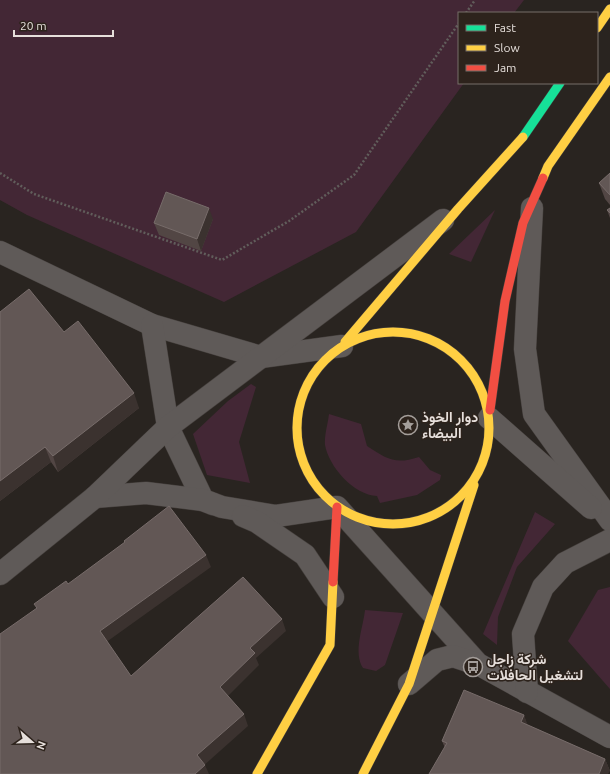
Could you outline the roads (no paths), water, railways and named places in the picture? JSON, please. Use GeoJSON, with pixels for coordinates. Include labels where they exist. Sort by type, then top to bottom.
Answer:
{"type":"FeatureCollection","features":[{"type":"Feature","properties":{"kind":"main road"},"geometry":{"type":"LineString","coordinates":[[598,27],[610,9]]}},
{"type":"Feature","properties":{"kind":"main road"},"geometry":{"type":"LineString","coordinates":[[363,774],[409,684],[477,474],[485,456],[488,437],[488,418],[505,301],[523,224],[548,166],[610,77]]}},
{"type":"Feature","properties":{"kind":"main road"},"geometry":{"type":"LineString","coordinates":[[477,474],[466,490],[453,503],[436,514],[417,522],[396,524],[357,518],[337,507],[323,494],[311,479],[302,462],[296,424],[299,405],[306,387],[315,371],[342,346],[458,209],[519,142],[559,84]]}},
{"type":"Feature","properties":{"kind":"main road"},"geometry":{"type":"LineString","coordinates":[[342,346],[356,338],[393,331],[413,333],[433,340],[450,350],[465,364],[477,381],[485,399],[488,418]]}},
{"type":"Feature","properties":{"kind":"main road"},"geometry":{"type":"LineString","coordinates":[[257,774],[330,645],[337,507]]}},
{"type":"Feature","properties":{"kind":"street"},"geometry":{"type":"LineString","coordinates":[[532,203],[525,349],[534,414],[610,520]]}},
{"type":"Feature","properties":{"kind":"street"},"geometry":{"type":"LineString","coordinates":[[0,574],[95,497],[168,427],[458,209]]}},
{"type":"Feature","properties":{"kind":"street"},"geometry":{"type":"LineString","coordinates":[[0,252],[152,325],[261,356],[342,346]]}},
{"type":"Feature","properties":{"kind":"street"},"geometry":{"type":"LineString","coordinates":[[152,325],[168,427],[203,500],[257,522],[305,555],[333,597]]}},
{"type":"Feature","properties":{"kind":"street"},"geometry":{"type":"LineString","coordinates":[[488,418],[610,525]]}},
{"type":"Feature","properties":{"kind":"street"},"geometry":{"type":"LineString","coordinates":[[95,497],[146,493],[203,500],[222,506],[276,516],[337,507],[431,614],[478,664]]}},
{"type":"Feature","properties":{"kind":"street"},"geometry":{"type":"LineString","coordinates":[[527,692],[523,634],[543,587],[564,563],[610,540]]}},
{"type":"Feature","properties":{"kind":"street"},"geometry":{"type":"LineString","coordinates":[[409,684],[437,660],[453,656],[478,664],[610,737]]}},
{"type":"Feature","properties":{"kind":"place","name":"دوار الخوذ البيضاء"},"geometry":{"type":"Point","coordinates":[408,425]}},
{"type":"Feature","properties":{"kind":"place","name":"شركة زاجل لتشغيل الحافلات"},"geometry":{"type":"Point","coordinates":[473,667]}}]}
